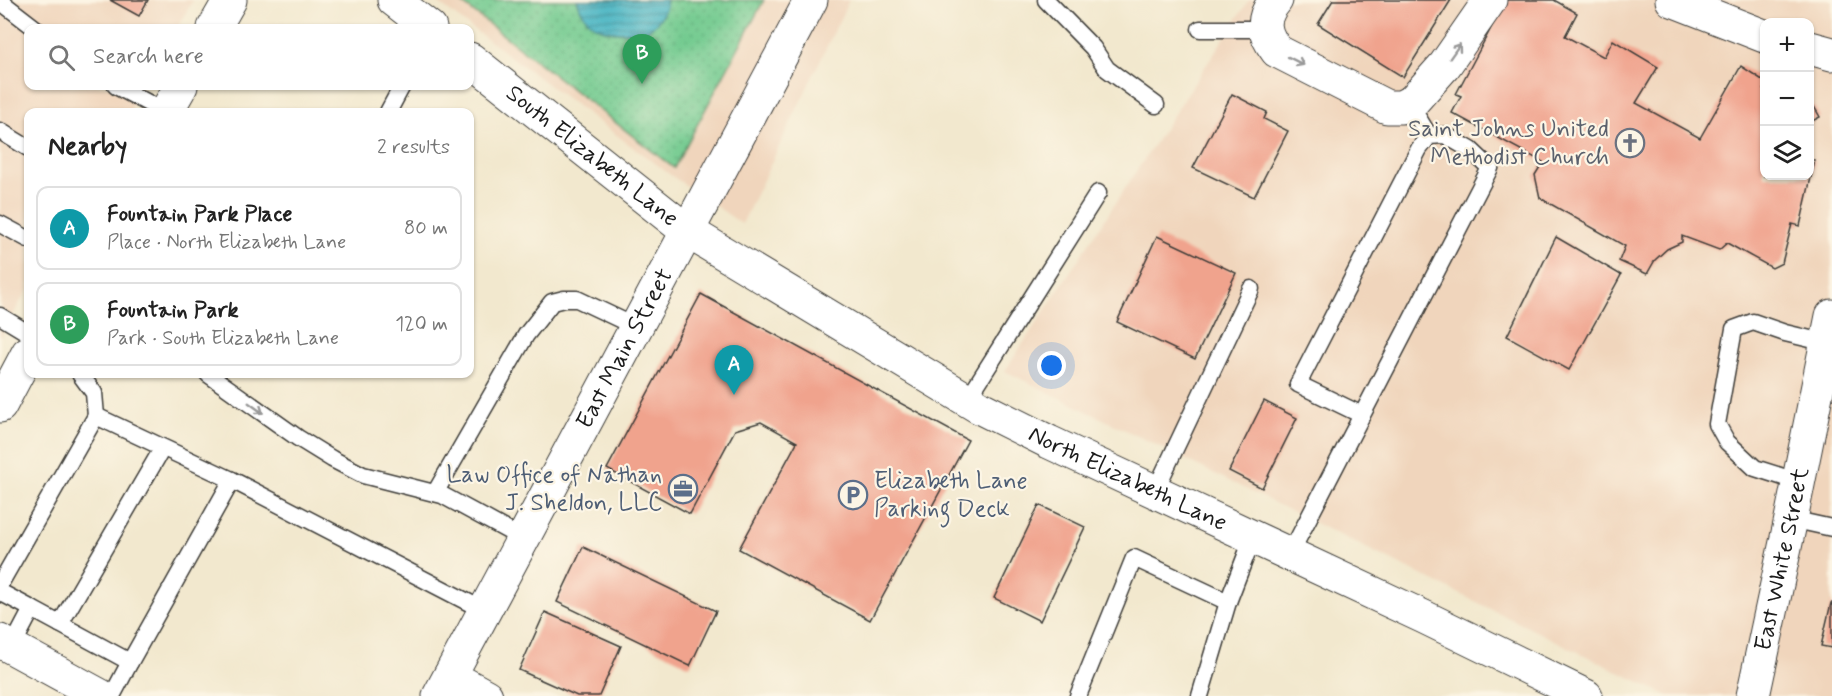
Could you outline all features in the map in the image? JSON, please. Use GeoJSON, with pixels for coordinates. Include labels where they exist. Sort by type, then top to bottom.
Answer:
{"type":"FeatureCollection","features":[{"type":"Feature","properties":{"kind":"street"},"geometry":{"type":"LineString","coordinates":[[216,24],[230,0]]}},
{"type":"Feature","properties":{"kind":"street"},"geometry":{"type":"LineString","coordinates":[[394,0],[425,24]]}},
{"type":"Feature","properties":{"kind":"street","name":"East Main Street"},"geometry":{"type":"LineString","coordinates":[[444,686],[811,0]]}},
{"type":"Feature","properties":{"kind":"street"},"geometry":{"type":"LineString","coordinates":[[1271,15],[1268,39],[1277,51],[1387,107],[1401,107],[1409,103],[1445,64],[1490,0]]}},
{"type":"Feature","properties":{"kind":"street"},"geometry":{"type":"LineString","coordinates":[[1671,0],[1760,34]]}},
{"type":"Feature","properties":{"kind":"street"},"geometry":{"type":"LineString","coordinates":[[1814,49],[1832,54]]}},
{"type":"Feature","properties":{"kind":"street","name":"South Elizabeth Lane"},"geometry":{"type":"LineString","coordinates":[[474,62],[687,231]]}},
{"type":"Feature","properties":{"kind":"street"},"geometry":{"type":"LineString","coordinates":[[167,108],[179,90]]}},
{"type":"Feature","properties":{"kind":"street","name":"North Elizabeth Lane"},"geometry":{"type":"LineString","coordinates":[[687,231],[967,400],[1049,442],[1290,554],[1586,696]]}},
{"type":"Feature","properties":{"kind":"street","name":"East White Street"},"geometry":{"type":"LineString","coordinates":[[1753,696],[1829,329]]}},
{"type":"Feature","properties":{"kind":"street"},"geometry":{"type":"LineString","coordinates":[[2,399],[24,360]]}},
{"type":"Feature","properties":{"kind":"street"},"geometry":{"type":"LineString","coordinates":[[6,644],[101,696]]}},
{"type":"Feature","properties":{"kind":"street"},"geometry":{"type":"LineString","coordinates":[[444,686],[486,696]]}},
{"type":"Feature","properties":{"kind":"lane"},"geometry":{"type":"LineString","coordinates":[[1046,0],[1093,48],[1107,69],[1156,105]]}},
{"type":"Feature","properties":{"kind":"lane"},"geometry":{"type":"LineString","coordinates":[[0,1],[30,24]]}},
{"type":"Feature","properties":{"kind":"lane"},"geometry":{"type":"LineString","coordinates":[[1200,29],[1271,15]]}},
{"type":"Feature","properties":{"kind":"lane"},"geometry":{"type":"LineString","coordinates":[[124,90],[157,108]]}},
{"type":"Feature","properties":{"kind":"lane"},"geometry":{"type":"LineString","coordinates":[[390,108],[400,90]]}},
{"type":"Feature","properties":{"kind":"lane"},"geometry":{"type":"LineString","coordinates":[[1409,103],[1429,136]]}},
{"type":"Feature","properties":{"kind":"lane"},"geometry":{"type":"LineString","coordinates":[[0,131],[24,146]]}},
{"type":"Feature","properties":{"kind":"lane"},"geometry":{"type":"LineString","coordinates":[[1290,554],[1490,168],[1471,150],[1445,135],[1429,136],[1419,149],[1299,384],[1362,415]]}},
{"type":"Feature","properties":{"kind":"lane"},"geometry":{"type":"LineString","coordinates":[[967,400],[1098,194]]}},
{"type":"Feature","properties":{"kind":"lane"},"geometry":{"type":"LineString","coordinates":[[0,224],[24,237]]}},
{"type":"Feature","properties":{"kind":"lane"},"geometry":{"type":"LineString","coordinates":[[1155,491],[1251,289]]}},
{"type":"Feature","properties":{"kind":"lane"},"geometry":{"type":"LineString","coordinates":[[435,493],[526,335],[552,302],[577,299],[636,327]]}},
{"type":"Feature","properties":{"kind":"lane"},"geometry":{"type":"LineString","coordinates":[[0,316],[24,331]]}},
{"type":"Feature","properties":{"kind":"lane"},"geometry":{"type":"LineString","coordinates":[[1799,482],[1755,468],[1727,442],[1717,424],[1734,329],[1753,322],[1785,333],[1829,329]]}},
{"type":"Feature","properties":{"kind":"lane"},"geometry":{"type":"LineString","coordinates":[[0,584],[96,416],[94,393],[83,378]]}},
{"type":"Feature","properties":{"kind":"lane"},"geometry":{"type":"LineString","coordinates":[[214,378],[298,438],[332,459],[363,475],[435,493],[523,539]]}},
{"type":"Feature","properties":{"kind":"lane"},"geometry":{"type":"LineString","coordinates":[[96,416],[232,480],[485,611]]}},
{"type":"Feature","properties":{"kind":"lane"},"geometry":{"type":"LineString","coordinates":[[60,624],[162,448]]}},
{"type":"Feature","properties":{"kind":"lane"},"geometry":{"type":"LineString","coordinates":[[112,696],[232,480]]}},
{"type":"Feature","properties":{"kind":"lane"},"geometry":{"type":"LineString","coordinates":[[1791,519],[1832,528]]}},
{"type":"Feature","properties":{"kind":"lane"},"geometry":{"type":"LineString","coordinates":[[1200,696],[1228,602],[1253,537]]}},
{"type":"Feature","properties":{"kind":"lane"},"geometry":{"type":"LineString","coordinates":[[1078,696],[1134,558],[1228,602]]}},
{"type":"Feature","properties":{"kind":"lane"},"geometry":{"type":"LineString","coordinates":[[0,592],[130,662]]}},
{"type":"Feature","properties":{"kind":"lane"},"geometry":{"type":"LineString","coordinates":[[6,644],[32,609]]}},
{"type":"Feature","properties":{"kind":"shaded area"},"geometry":{"type":"Polygon","coordinates":[[[0,0],[193,0],[179,24],[24,24],[24,90],[142,90],[131,108],[24,108],[24,295],[0,338],[0,0]]]}},
{"type":"Feature","properties":{"kind":"shaded area"},"geometry":{"type":"Polygon","coordinates":[[[434,0],[849,0],[742,224],[672,176],[474,30],[474,24],[466,24],[434,0]]]}},
{"type":"Feature","properties":{"kind":"shaded area"},"geometry":{"type":"Polygon","coordinates":[[[1249,0],[1832,0],[1832,696],[1668,696],[1005,371],[1249,0]]]}},
{"type":"Feature","properties":{"kind":"green space"},"geometry":{"type":"Polygon","coordinates":[[[458,0],[764,0],[674,168],[458,0]]]}},
{"type":"Feature","properties":{"kind":"water"},"geometry":{"type":"Polygon","coordinates":[[[577,0],[667,0],[654,26],[644,32],[634,33],[607,30],[594,25],[588,21],[577,0]]]}},
{"type":"Feature","properties":{"kind":"building"},"geometry":{"type":"Polygon","coordinates":[[[110,0],[148,0],[139,16],[110,0]]]}},
{"type":"Feature","properties":{"kind":"building"},"geometry":{"type":"Polygon","coordinates":[[[1333,0],[1451,0],[1403,77],[1318,24],[1333,0]]]}},
{"type":"Feature","properties":{"kind":"building"},"geometry":{"type":"Polygon","coordinates":[[[1506,0],[1554,0],[1577,13],[1565,36],[1604,57],[1613,40],[1658,67],[1636,103],[1700,138],[1741,66],[1760,78],[1760,180],[1810,180],[1800,226],[1792,224],[1782,263],[1772,268],[1727,243],[1719,250],[1682,236],[1682,242],[1667,249],[1655,260],[1647,274],[1619,261],[1625,246],[1540,198],[1535,175],[1543,162],[1452,113],[1461,96],[1456,94],[1506,0]]]}},
{"type":"Feature","properties":{"kind":"building"},"geometry":{"type":"Polygon","coordinates":[[[1232,94],[1267,112],[1264,119],[1288,131],[1254,197],[1193,168],[1232,94]]]}},
{"type":"Feature","properties":{"kind":"building"},"geometry":{"type":"Polygon","coordinates":[[[1814,106],[1820,117],[1814,120],[1814,106]]]}},
{"type":"Feature","properties":{"kind":"building"},"geometry":{"type":"Polygon","coordinates":[[[1157,236],[1236,273],[1195,359],[1117,322],[1157,236]]]}},
{"type":"Feature","properties":{"kind":"building"},"geometry":{"type":"Polygon","coordinates":[[[1556,237],[1621,275],[1569,370],[1507,336],[1556,237]]]}},
{"type":"Feature","properties":{"kind":"building"},"geometry":{"type":"Polygon","coordinates":[[[701,294],[968,440],[870,620],[739,549],[797,442],[761,422],[735,430],[690,514],[607,469],[701,294]]]}},
{"type":"Feature","properties":{"kind":"building"},"geometry":{"type":"Polygon","coordinates":[[[1264,401],[1297,418],[1262,488],[1229,471],[1264,401]]]}},
{"type":"Feature","properties":{"kind":"building"},"geometry":{"type":"Polygon","coordinates":[[[1039,505],[1085,527],[1040,621],[994,598],[1039,505]]]}},
{"type":"Feature","properties":{"kind":"building"},"geometry":{"type":"Polygon","coordinates":[[[583,547],[716,611],[690,666],[557,602],[583,547]]]}},
{"type":"Feature","properties":{"kind":"building"},"geometry":{"type":"Polygon","coordinates":[[[1832,603],[1832,648],[1821,646],[1832,603]]]}},
{"type":"Feature","properties":{"kind":"building"},"geometry":{"type":"Polygon","coordinates":[[[545,612],[621,646],[599,696],[577,696],[519,670],[545,612]]]}},
{"type":"Feature","properties":{"kind":"place","name":"Fountain Park"},"geometry":{"type":"Point","coordinates":[642,84]}},
{"type":"Feature","properties":{"kind":"place","name":"Saint Johns United Methodist Church"},"geometry":{"type":"Point","coordinates":[1630,143]}},
{"type":"Feature","properties":{"kind":"place","name":"Fountain Park Place"},"geometry":{"type":"Point","coordinates":[734,395]}},
{"type":"Feature","properties":{"kind":"place","name":"Law Office of Nathan J. Sheldon, LLC"},"geometry":{"type":"Point","coordinates":[683,489]}},
{"type":"Feature","properties":{"kind":"place","name":"Elizabeth Lane Parking Deck"},"geometry":{"type":"Point","coordinates":[853,495]}}]}
